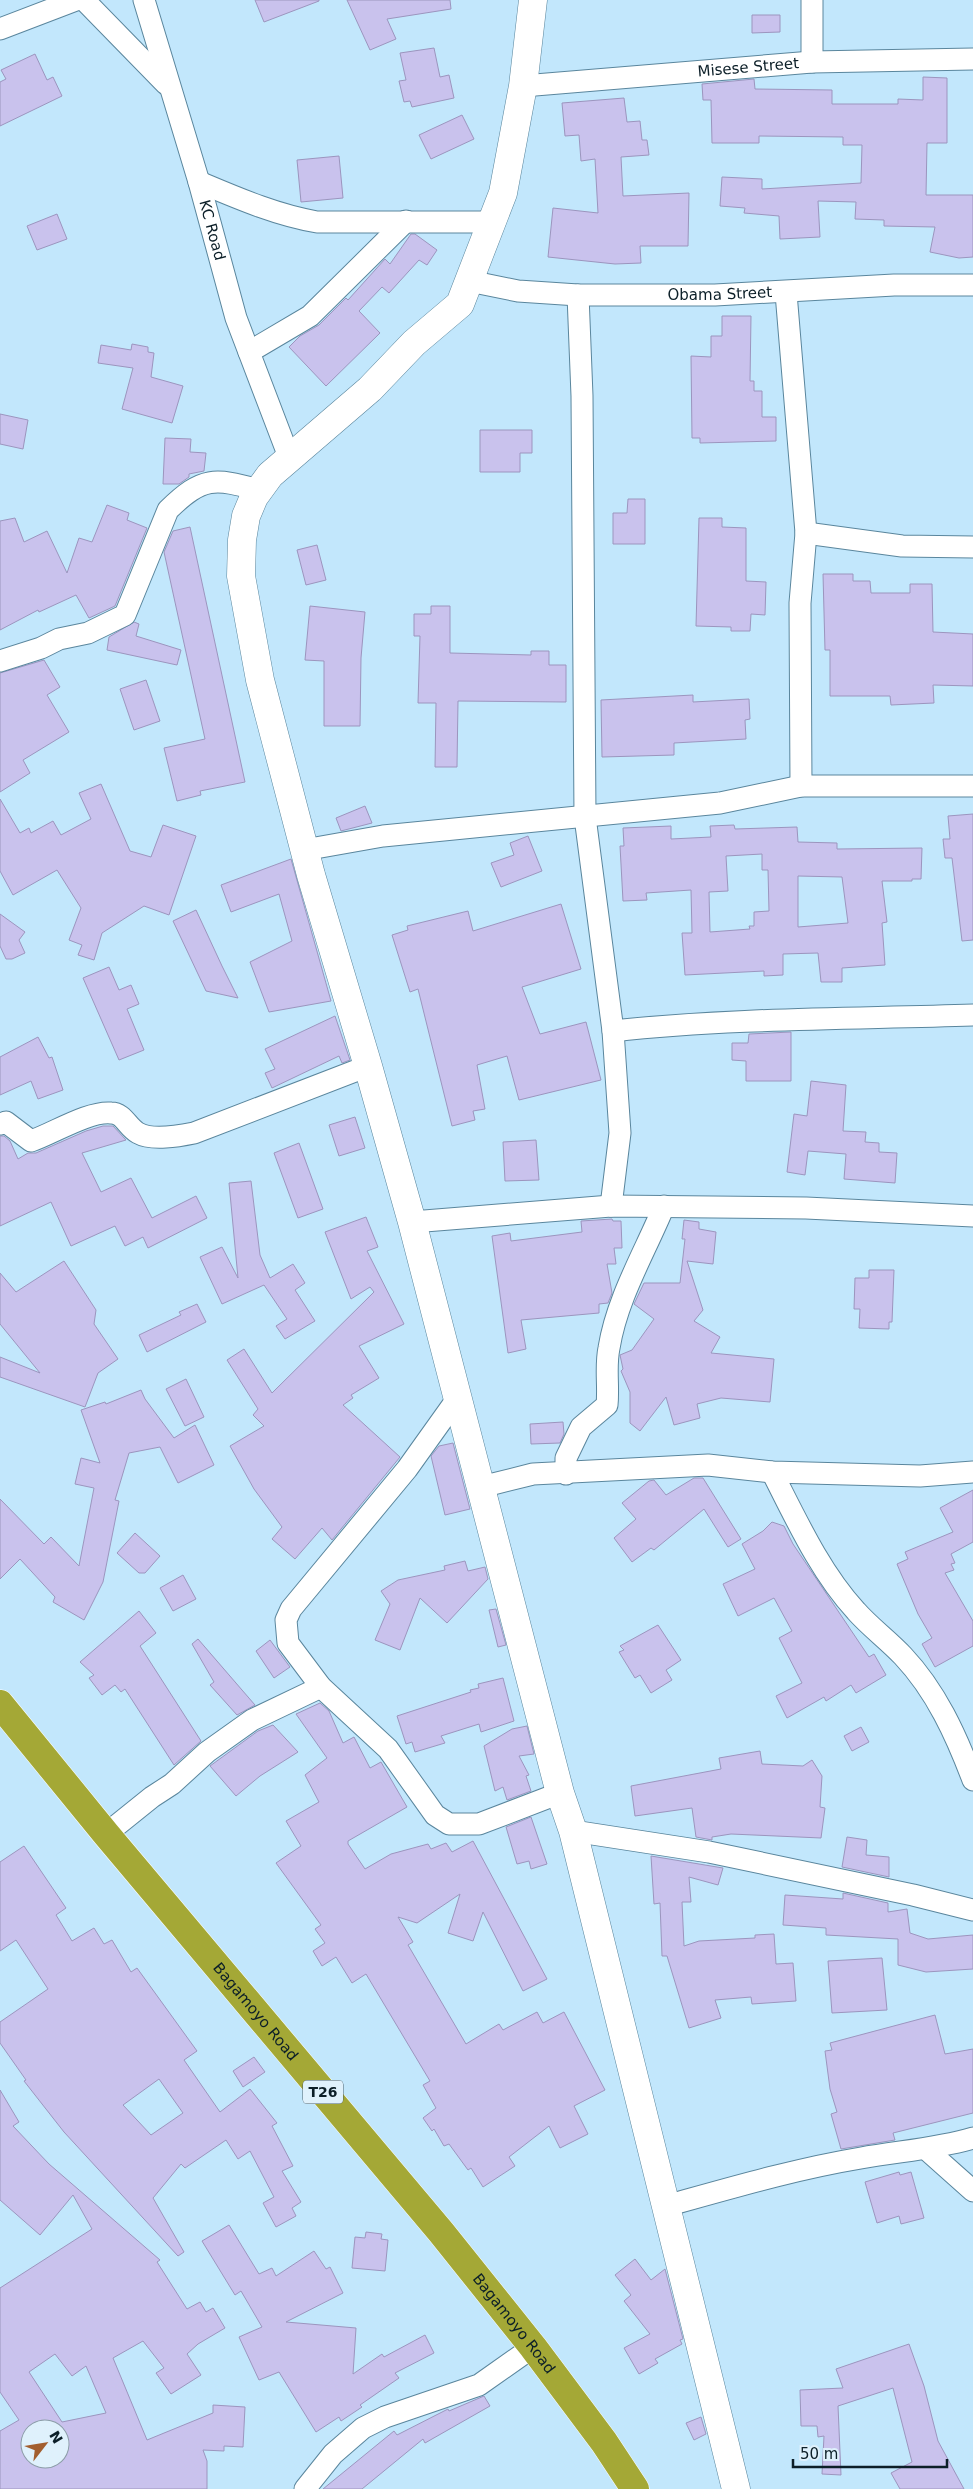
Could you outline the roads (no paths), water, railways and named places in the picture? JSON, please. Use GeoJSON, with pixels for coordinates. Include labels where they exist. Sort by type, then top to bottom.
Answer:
{"type":"FeatureCollection","features":[{"type":"Feature","properties":{"kind":"highway","name":"Bagamoyo Road"},"geometry":{"type":"LineString","coordinates":[[0,1704],[106,1834],[442,2232],[604,2442],[635,2489]]}},
{"type":"Feature","properties":{"kind":"street"},"geometry":{"type":"LineString","coordinates":[[0,29],[76,0]]}},
{"type":"Feature","properties":{"kind":"street"},"geometry":{"type":"LineString","coordinates":[[84,0],[168,86]]}},
{"type":"Feature","properties":{"kind":"street","name":"KC Road"},"geometry":{"type":"LineString","coordinates":[[144,0],[168,86],[199,182],[236,318],[289,458]]}},
{"type":"Feature","properties":{"kind":"street"},"geometry":{"type":"LineString","coordinates":[[812,0],[812,62]]}},
{"type":"Feature","properties":{"kind":"street"},"geometry":{"type":"LineString","coordinates":[[532,1],[523,86],[503,193],[460,304],[414,343],[370,389],[270,475],[259,490],[246,516],[242,540],[241,576],[260,680],[304,850],[412,1222],[560,1793],[573,1831],[736,2489]]}},
{"type":"Feature","properties":{"kind":"street","name":"Misese Street"},"geometry":{"type":"LineString","coordinates":[[523,86],[812,62],[973,59]]}},
{"type":"Feature","properties":{"kind":"street"},"geometry":{"type":"LineString","coordinates":[[199,182],[302,219],[317,222],[492,222]]}},
{"type":"Feature","properties":{"kind":"street"},"geometry":{"type":"LineString","coordinates":[[249,352],[310,316],[406,221]]}},
{"type":"Feature","properties":{"kind":"street","name":"Obama Street"},"geometry":{"type":"LineString","coordinates":[[470,281],[518,291],[578,295],[786,293],[894,285],[973,285]]}},
{"type":"Feature","properties":{"kind":"street"},"geometry":{"type":"LineString","coordinates":[[786,293],[806,533],[800,603],[801,786]]}},
{"type":"Feature","properties":{"kind":"street"},"geometry":{"type":"LineString","coordinates":[[578,295],[582,396],[585,817],[613,1031],[620,1133],[611,1206]]}},
{"type":"Feature","properties":{"kind":"street"},"geometry":{"type":"LineString","coordinates":[[0,661],[41,648],[59,639],[88,633],[125,615],[168,510],[181,497],[214,481],[259,490]]}},
{"type":"Feature","properties":{"kind":"street"},"geometry":{"type":"LineString","coordinates":[[806,533],[902,546],[973,547]]}},
{"type":"Feature","properties":{"kind":"street"},"geometry":{"type":"LineString","coordinates":[[304,850],[383,836],[720,803],[801,786],[973,786]]}},
{"type":"Feature","properties":{"kind":"street"},"geometry":{"type":"LineString","coordinates":[[613,1031],[662,1026],[833,1018],[973,1015]]}},
{"type":"Feature","properties":{"kind":"street"},"geometry":{"type":"LineString","coordinates":[[0,1124],[6,1122],[31,1141],[92,1116],[112,1112],[124,1118],[137,1132],[146,1136],[178,1136],[194,1133],[368,1066]]}},
{"type":"Feature","properties":{"kind":"street"},"geometry":{"type":"LineString","coordinates":[[412,1222],[611,1206],[806,1208],[973,1216]]}},
{"type":"Feature","properties":{"kind":"street"},"geometry":{"type":"LineString","coordinates":[[566,1474],[566,1458],[581,1428],[606,1405],[607,1365],[613,1332],[632,1276],[664,1206]]}},
{"type":"Feature","properties":{"kind":"street"},"geometry":{"type":"LineString","coordinates":[[457,1399],[407,1469],[291,1609],[286,1620],[288,1643],[321,1687],[388,1749],[435,1815],[449,1824],[480,1824],[560,1793]]}},
{"type":"Feature","properties":{"kind":"street"},"geometry":{"type":"LineString","coordinates":[[480,1487],[533,1474],[566,1474],[708,1466],[772,1472],[920,1476],[973,1472]]}},
{"type":"Feature","properties":{"kind":"street"},"geometry":{"type":"LineString","coordinates":[[772,1472],[800,1526],[835,1583],[856,1611],[902,1655],[921,1677],[957,1738],[973,1780]]}},
{"type":"Feature","properties":{"kind":"street"},"geometry":{"type":"LineString","coordinates":[[106,1834],[172,1784],[207,1752],[252,1720],[321,1687]]}},
{"type":"Feature","properties":{"kind":"street"},"geometry":{"type":"LineString","coordinates":[[573,1831],[709,1852],[913,1894],[973,1910]]}},
{"type":"Feature","properties":{"kind":"street"},"geometry":{"type":"LineString","coordinates":[[666,2206],[788,2173],[862,2158],[928,2150],[973,2138]]}},
{"type":"Feature","properties":{"kind":"street"},"geometry":{"type":"LineString","coordinates":[[928,2150],[973,2191]]}},
{"type":"Feature","properties":{"kind":"street"},"geometry":{"type":"LineString","coordinates":[[304,2489],[333,2454],[363,2428],[385,2417],[479,2385],[533,2348]]}}]}
